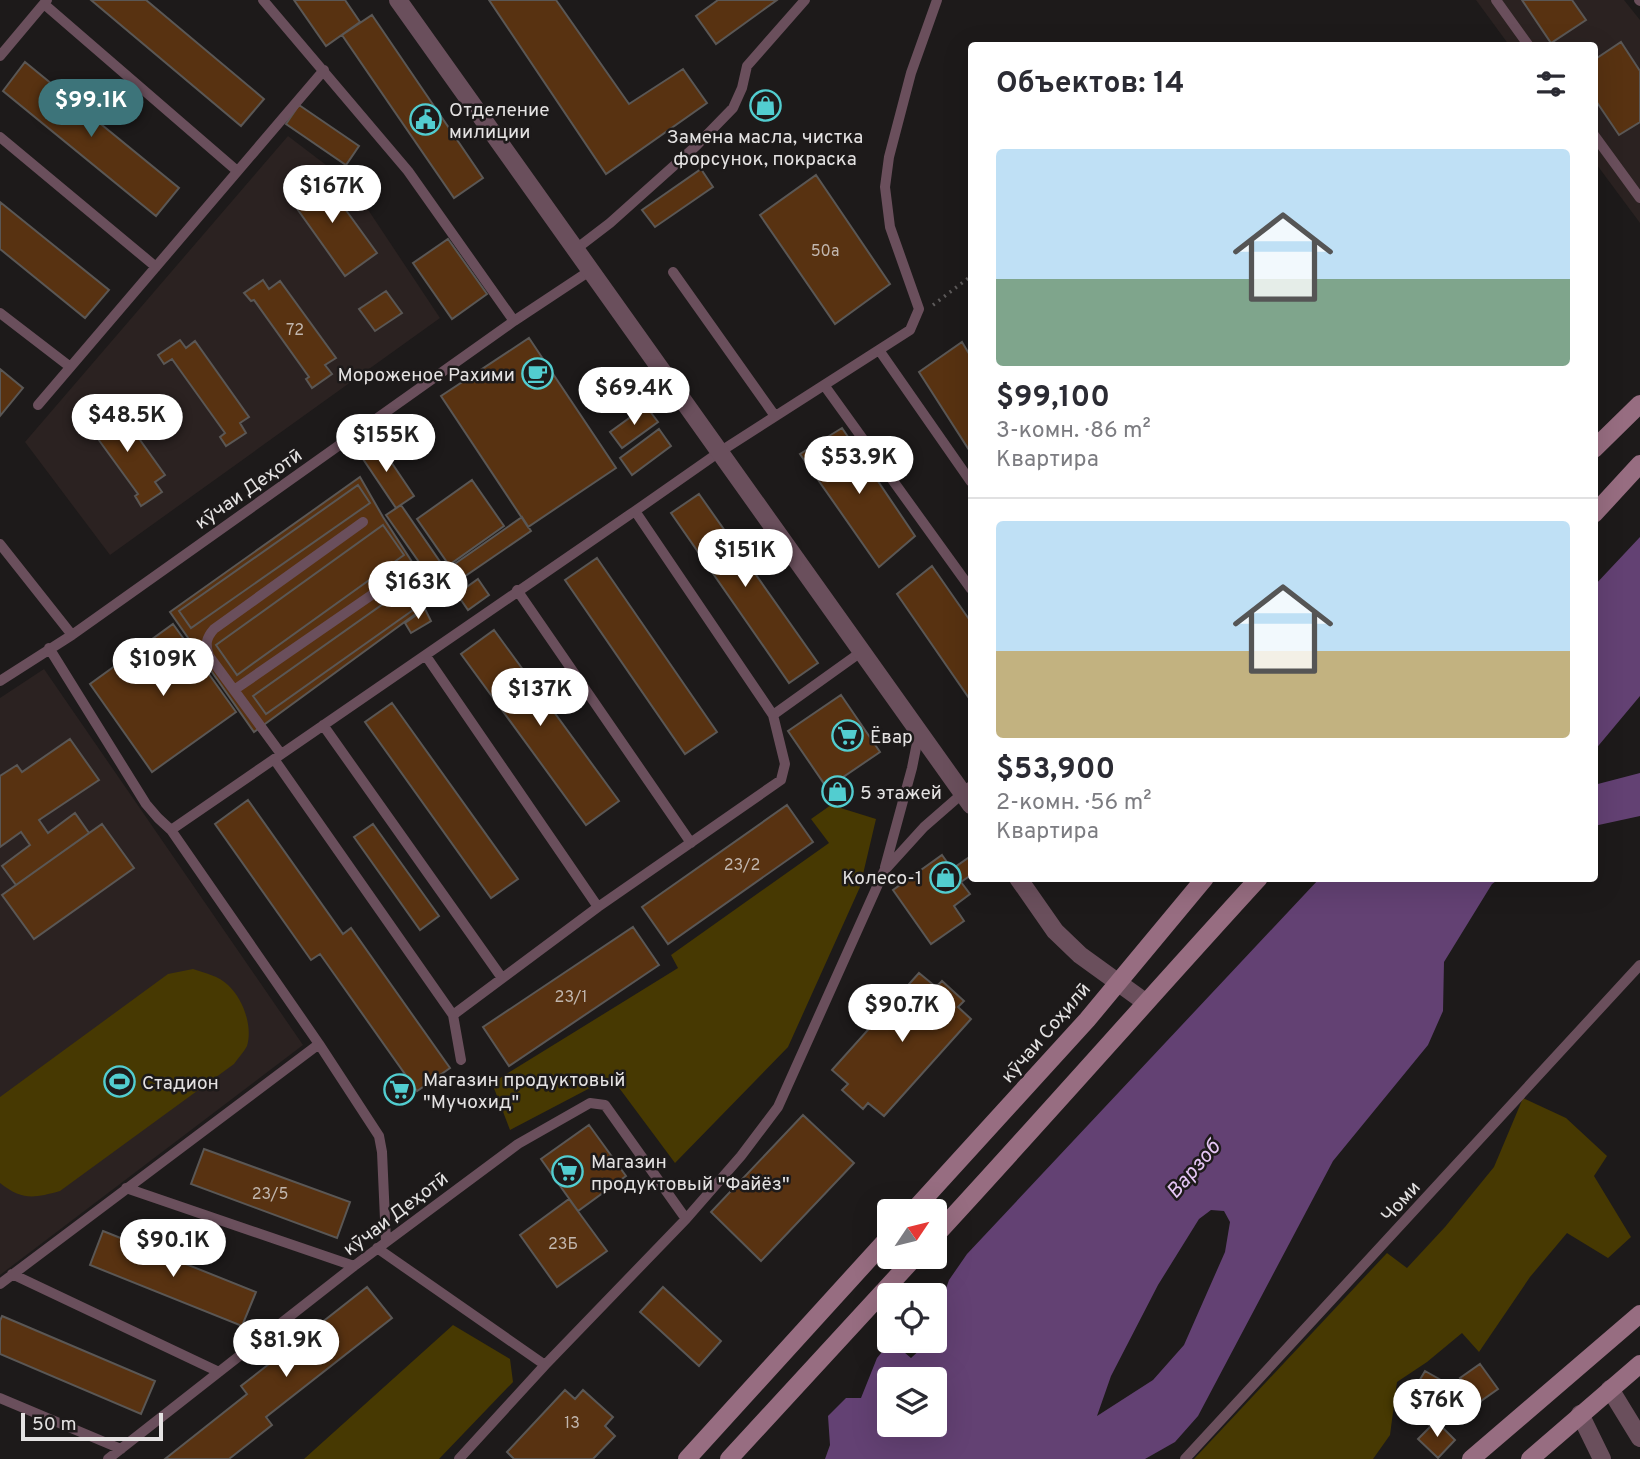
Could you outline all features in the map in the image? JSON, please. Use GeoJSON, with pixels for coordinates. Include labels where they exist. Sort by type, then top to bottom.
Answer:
{"type":"FeatureCollection","features":[{"type":"Feature","properties":{"kind":"main road"},"geometry":{"type":"LineString","coordinates":[[1598,445],[1640,404]]}},
{"type":"Feature","properties":{"kind":"main road"},"geometry":{"type":"LineString","coordinates":[[1598,510],[1640,464]]}},
{"type":"Feature","properties":{"kind":"main road","name":"кӯчаи Соҳилӣ"},"geometry":{"type":"LineString","coordinates":[[924,1199],[1087,1020],[1202,882]]}},
{"type":"Feature","properties":{"kind":"main road"},"geometry":{"type":"LineString","coordinates":[[947,1223],[1255,882]]}},
{"type":"Feature","properties":{"kind":"main road"},"geometry":{"type":"LineString","coordinates":[[687,1459],[877,1250]]}},
{"type":"Feature","properties":{"kind":"main road"},"geometry":{"type":"LineString","coordinates":[[729,1459],[904,1269]]}},
{"type":"Feature","properties":{"kind":"main road"},"geometry":{"type":"LineString","coordinates":[[1471,1459],[1640,1314]]}},
{"type":"Feature","properties":{"kind":"main road"},"geometry":{"type":"LineString","coordinates":[[1530,1459],[1640,1364]]}},
{"type":"Feature","properties":{"kind":"street"},"geometry":{"type":"LineString","coordinates":[[398,0],[919,733],[968,793]]}},
{"type":"Feature","properties":{"kind":"street"},"geometry":{"type":"LineString","coordinates":[[1021,882],[1055,930],[1080,955],[1145,1002]]}},
{"type":"Feature","properties":{"kind":"street"},"geometry":{"type":"LineString","coordinates":[[1610,1389],[1640,1438]]}},
{"type":"Feature","properties":{"kind":"street"},"geometry":{"type":"LineString","coordinates":[[1580,1414],[1602,1459]]}},
{"type":"Feature","properties":{"kind":"lane"},"geometry":{"type":"LineString","coordinates":[[263,0],[408,171],[514,321]]}},
{"type":"Feature","properties":{"kind":"lane"},"geometry":{"type":"LineString","coordinates":[[576,249],[696,146],[733,108],[742,88],[747,66],[805,0]]}},
{"type":"Feature","properties":{"kind":"lane"},"geometry":{"type":"LineString","coordinates":[[171,830],[718,453],[910,330],[919,309],[890,227],[885,187],[889,157],[911,74],[937,0]]}},
{"type":"Feature","properties":{"kind":"lane"},"geometry":{"type":"LineString","coordinates":[[1496,0],[1527,42]]}},
{"type":"Feature","properties":{"kind":"lane"},"geometry":{"type":"LineString","coordinates":[[0,56],[46,2],[236,170]]}},
{"type":"Feature","properties":{"kind":"lane"},"geometry":{"type":"LineString","coordinates":[[38,405],[324,70]]}},
{"type":"Feature","properties":{"kind":"lane"},"geometry":{"type":"LineString","coordinates":[[0,137],[156,267]]}},
{"type":"Feature","properties":{"kind":"lane"},"geometry":{"type":"LineString","coordinates":[[1598,140],[1640,198]]}},
{"type":"Feature","properties":{"kind":"lane","name":"кӯчаи Деҳотӣ"},"geometry":{"type":"LineString","coordinates":[[0,681],[72,635],[514,321],[591,270]]}},
{"type":"Feature","properties":{"kind":"lane"},"geometry":{"type":"LineString","coordinates":[[673,272],[775,416]]}},
{"type":"Feature","properties":{"kind":"lane"},"geometry":{"type":"LineString","coordinates":[[0,313],[69,366]]}},
{"type":"Feature","properties":{"kind":"lane"},"geometry":{"type":"LineString","coordinates":[[879,350],[968,478]]}},
{"type":"Feature","properties":{"kind":"lane"},"geometry":{"type":"LineString","coordinates":[[824,385],[968,585]]}},
{"type":"Feature","properties":{"kind":"lane"},"geometry":{"type":"LineString","coordinates":[[453,1015],[598,907],[781,780],[785,764],[774,715],[635,511]]}},
{"type":"Feature","properties":{"kind":"lane"},"geometry":{"type":"LineString","coordinates":[[363,522],[214,629],[207,637],[206,648],[453,1015],[461,1060]]}},
{"type":"Feature","properties":{"kind":"lane"},"geometry":{"type":"LineString","coordinates":[[0,544],[72,635]]}},
{"type":"Feature","properties":{"kind":"lane"},"geometry":{"type":"LineString","coordinates":[[234,690],[402,574]]}},
{"type":"Feature","properties":{"kind":"lane"},"geometry":{"type":"LineString","coordinates":[[517,590],[691,844]]}},
{"type":"Feature","properties":{"kind":"lane"},"geometry":{"type":"LineString","coordinates":[[49,648],[146,804],[171,830],[379,1136],[382,1152],[382,1245],[545,1365]]}},
{"type":"Feature","properties":{"kind":"lane"},"geometry":{"type":"LineString","coordinates":[[774,715],[861,652]]}},
{"type":"Feature","properties":{"kind":"lane"},"geometry":{"type":"LineString","coordinates":[[426,656],[598,907]]}},
{"type":"Feature","properties":{"kind":"lane"},"geometry":{"type":"LineString","coordinates":[[323,725],[502,978]]}},
{"type":"Feature","properties":{"kind":"lane"},"geometry":{"type":"LineString","coordinates":[[459,1459],[545,1365],[686,1219],[741,1156],[778,1107],[884,871],[906,795],[919,733]]}},
{"type":"Feature","properties":{"kind":"lane"},"geometry":{"type":"LineString","coordinates":[[884,871],[924,827],[968,795]]}},
{"type":"Feature","properties":{"kind":"lane","name":"Чоми"},"geometry":{"type":"LineString","coordinates":[[1185,1459],[1640,965]]}},
{"type":"Feature","properties":{"kind":"lane"},"geometry":{"type":"LineString","coordinates":[[0,1284],[319,1044]]}},
{"type":"Feature","properties":{"kind":"lane","name":"кӯчаи Деҳотӣ"},"geometry":{"type":"LineString","coordinates":[[108,1459],[354,1266],[518,1144],[590,1103],[605,1105],[686,1219]]}},
{"type":"Feature","properties":{"kind":"lane"},"geometry":{"type":"LineString","coordinates":[[126,1188],[354,1266]]}},
{"type":"Feature","properties":{"kind":"lane"},"geometry":{"type":"LineString","coordinates":[[12,1274],[219,1372]]}},
{"type":"Feature","properties":{"kind":"lane"},"geometry":{"type":"LineString","coordinates":[[0,1398],[121,1449]]}},
{"type":"Feature","properties":{"kind":"path"},"geometry":{"type":"LineString","coordinates":[[917,317],[968,278]]}},
{"type":"Feature","properties":{"kind":"shaded area"},"geometry":{"type":"Polygon","coordinates":[[[1476,0],[1624,0],[1640,20],[1640,223],[1598,166],[1598,42],[1507,42],[1476,0]]]}},
{"type":"Feature","properties":{"kind":"shaded area"},"geometry":{"type":"Polygon","coordinates":[[[288,136],[351,184],[440,318],[110,555],[25,442],[288,136]]]}},
{"type":"Feature","properties":{"kind":"shaded area"},"geometry":{"type":"Polygon","coordinates":[[[44,669],[303,1045],[0,1275],[0,698],[44,669]]]}},
{"type":"Feature","properties":{"kind":"shaded area"},"geometry":{"type":"Polygon","coordinates":[[[831,805],[876,819],[860,887],[788,1047],[675,1163],[611,1077],[510,1130],[492,1083],[678,968],[671,955],[829,843],[811,819],[831,805]]]}},
{"type":"Feature","properties":{"kind":"shaded area"},"geometry":{"type":"Polygon","coordinates":[[[193,969],[224,982],[242,1005],[248,1022],[249,1038],[246,1048],[234,1064],[60,1191],[29,1196],[15,1193],[0,1183],[0,1097],[168,974],[193,969]]]}},
{"type":"Feature","properties":{"kind":"shaded area"},"geometry":{"type":"Polygon","coordinates":[[[1523,1098],[1566,1118],[1607,1156],[1594,1176],[1631,1237],[1608,1258],[1567,1233],[1530,1277],[1479,1352],[1462,1333],[1397,1382],[1390,1435],[1373,1459],[1194,1459],[1387,1253],[1407,1268],[1445,1227],[1494,1167],[1523,1098]]]}},
{"type":"Feature","properties":{"kind":"shaded area"},"geometry":{"type":"Polygon","coordinates":[[[453,1325],[510,1359],[513,1382],[439,1459],[304,1459],[453,1325]]]}},
{"type":"Feature","properties":{"kind":"water"},"geometry":{"type":"Polygon","coordinates":[[[1640,537],[1640,696],[1598,746],[1598,582],[1640,537]]]}},
{"type":"Feature","properties":{"kind":"water"},"geometry":{"type":"Polygon","coordinates":[[[1640,773],[1640,816],[1598,825],[1598,784],[1640,773]]]}},
{"type":"Feature","properties":{"kind":"water","name":"Варзоб"},"geometry":{"type":"Polygon","coordinates":[[[1316,882],[1495,882],[1444,962],[1443,1011],[1428,1045],[1333,1161],[1198,1416],[1175,1442],[1145,1459],[825,1459],[830,1445],[828,1416],[846,1398],[861,1398],[881,1353],[905,1353],[911,1358],[916,1353],[947,1353],[947,1286],[967,1254],[1316,882]],[[1211,1210],[1199,1219],[1158,1285],[1111,1376],[1097,1416],[1153,1380],[1184,1345],[1225,1252],[1230,1222],[1224,1211],[1211,1210]]]}},
{"type":"Feature","properties":{"kind":"building"},"geometry":{"type":"Polygon","coordinates":[[[91,0],[146,0],[264,99],[241,126],[91,0]]]}},
{"type":"Feature","properties":{"kind":"building"},"geometry":{"type":"Polygon","coordinates":[[[294,0],[345,0],[360,22],[326,46],[294,0]]]}},
{"type":"Feature","properties":{"kind":"building"},"geometry":{"type":"Polygon","coordinates":[[[489,0],[556,0],[629,104],[683,69],[707,103],[606,174],[489,0]]]}},
{"type":"Feature","properties":{"kind":"building"},"geometry":{"type":"Polygon","coordinates":[[[718,0],[777,0],[716,44],[696,16],[718,0]]]}},
{"type":"Feature","properties":{"kind":"building"},"geometry":{"type":"Polygon","coordinates":[[[1522,0],[1572,0],[1586,20],[1550,42],[1522,0]]]}},
{"type":"Feature","properties":{"kind":"building"},"geometry":{"type":"Polygon","coordinates":[[[372,15],[483,178],[454,198],[342,35],[372,15]]]}},
{"type":"Feature","properties":{"kind":"building"},"geometry":{"type":"Polygon","coordinates":[[[1621,42],[1640,71],[1640,122],[1619,135],[1598,104],[1598,57],[1621,42]]]}},
{"type":"Feature","properties":{"kind":"building"},"geometry":{"type":"Polygon","coordinates":[[[25,62],[179,188],[156,216],[3,91],[25,62]]]}},
{"type":"Feature","properties":{"kind":"building"},"geometry":{"type":"Polygon","coordinates":[[[299,105],[359,146],[346,165],[286,124],[299,105]]]}},
{"type":"Feature","properties":{"kind":"building"},"geometry":{"type":"Polygon","coordinates":[[[701,169],[713,187],[655,227],[642,210],[701,169]]]}},
{"type":"Feature","properties":{"kind":"building"},"geometry":{"type":"Polygon","coordinates":[[[319,173],[377,253],[345,276],[288,196],[319,173]]]}},
{"type":"Feature","properties":{"kind":"building"},"geometry":{"type":"Polygon","coordinates":[[[816,175],[890,284],[835,324],[760,215],[816,175]]]}},
{"type":"Feature","properties":{"kind":"building"},"geometry":{"type":"Polygon","coordinates":[[[0,202],[109,290],[85,318],[0,249],[0,202]]]}},
{"type":"Feature","properties":{"kind":"building"},"geometry":{"type":"Polygon","coordinates":[[[448,239],[487,294],[452,319],[413,263],[448,239]]]}},
{"type":"Feature","properties":{"kind":"building"},"geometry":{"type":"Polygon","coordinates":[[[263,280],[269,289],[280,281],[336,358],[325,365],[332,374],[312,388],[306,379],[309,377],[254,300],[251,301],[244,293],[263,280]]]}},
{"type":"Feature","properties":{"kind":"building"},"geometry":{"type":"Polygon","coordinates":[[[386,291],[402,313],[375,331],[359,309],[386,291]]]}},
{"type":"Feature","properties":{"kind":"building"},"geometry":{"type":"Polygon","coordinates":[[[529,338],[616,468],[528,527],[441,396],[529,338]]]}},
{"type":"Feature","properties":{"kind":"building"},"geometry":{"type":"Polygon","coordinates":[[[180,340],[186,348],[195,341],[249,417],[240,423],[246,433],[226,446],[220,437],[225,433],[172,359],[164,364],[158,355],[180,340]]]}},
{"type":"Feature","properties":{"kind":"building"},"geometry":{"type":"Polygon","coordinates":[[[962,342],[968,352],[968,448],[919,372],[962,342]]]}},
{"type":"Feature","properties":{"kind":"building"},"geometry":{"type":"Polygon","coordinates":[[[0,369],[23,388],[0,416],[0,369]]]}},
{"type":"Feature","properties":{"kind":"building"},"geometry":{"type":"Polygon","coordinates":[[[646,406],[658,422],[622,448],[610,432],[646,406]]]}},
{"type":"Feature","properties":{"kind":"building"},"geometry":{"type":"Polygon","coordinates":[[[102,409],[110,420],[120,412],[165,475],[155,482],[162,492],[141,506],[135,496],[138,494],[93,432],[90,434],[82,423],[102,409]]]}},
{"type":"Feature","properties":{"kind":"building"},"geometry":{"type":"Polygon","coordinates":[[[842,428],[915,536],[879,567],[800,454],[842,428]]]}},
{"type":"Feature","properties":{"kind":"building"},"geometry":{"type":"Polygon","coordinates":[[[659,429],[671,446],[632,475],[620,458],[659,429]]]}},
{"type":"Feature","properties":{"kind":"building"},"geometry":{"type":"Polygon","coordinates":[[[377,441],[414,496],[396,508],[359,453],[377,441]]]}},
{"type":"Feature","properties":{"kind":"building"},"geometry":{"type":"Polygon","coordinates":[[[360,477],[436,599],[254,732],[170,612],[360,477]]]}},
{"type":"Feature","properties":{"kind":"building"},"geometry":{"type":"Polygon","coordinates":[[[472,480],[504,526],[449,565],[417,519],[472,480]]]}},
{"type":"Feature","properties":{"kind":"building"},"geometry":{"type":"Polygon","coordinates":[[[358,485],[370,503],[191,628],[179,611],[358,485]]]}},
{"type":"Feature","properties":{"kind":"building"},"geometry":{"type":"Polygon","coordinates":[[[699,494],[818,663],[789,683],[671,513],[699,494]]]}},
{"type":"Feature","properties":{"kind":"building"},"geometry":{"type":"Polygon","coordinates":[[[401,505],[452,579],[438,589],[386,515],[401,505]]]}},
{"type":"Feature","properties":{"kind":"building"},"geometry":{"type":"Polygon","coordinates":[[[522,517],[531,531],[455,583],[446,570],[522,517]]]}},
{"type":"Feature","properties":{"kind":"building"},"geometry":{"type":"Polygon","coordinates":[[[383,525],[404,555],[237,675],[216,645],[383,525]]]}},
{"type":"Feature","properties":{"kind":"building"},"geometry":{"type":"Polygon","coordinates":[[[597,558],[717,732],[685,754],[565,580],[597,558]]]}},
{"type":"Feature","properties":{"kind":"building"},"geometry":{"type":"Polygon","coordinates":[[[932,566],[968,618],[968,697],[897,594],[932,566]]]}},
{"type":"Feature","properties":{"kind":"building"},"geometry":{"type":"Polygon","coordinates":[[[478,579],[489,595],[468,610],[457,594],[478,579]]]}},
{"type":"Feature","properties":{"kind":"building"},"geometry":{"type":"Polygon","coordinates":[[[417,580],[430,598],[266,714],[253,696],[417,580]]]}},
{"type":"Feature","properties":{"kind":"building"},"geometry":{"type":"Polygon","coordinates":[[[425,609],[431,621],[411,633],[405,623],[425,609]]]}},
{"type":"Feature","properties":{"kind":"building"},"geometry":{"type":"Polygon","coordinates":[[[173,624],[236,712],[152,772],[90,684],[173,624]]]}},
{"type":"Feature","properties":{"kind":"building"},"geometry":{"type":"Polygon","coordinates":[[[494,630],[619,801],[586,825],[461,654],[494,630]]]}},
{"type":"Feature","properties":{"kind":"building"},"geometry":{"type":"Polygon","coordinates":[[[841,695],[880,752],[827,788],[788,731],[841,695]]]}},
{"type":"Feature","properties":{"kind":"building"},"geometry":{"type":"Polygon","coordinates":[[[392,703],[518,879],[491,898],[365,722],[392,703]]]}},
{"type":"Feature","properties":{"kind":"building"},"geometry":{"type":"Polygon","coordinates":[[[70,739],[99,780],[39,820],[48,833],[75,813],[89,833],[16,885],[2,866],[30,845],[21,832],[0,847],[0,776],[17,765],[22,772],[70,739]]]}},
{"type":"Feature","properties":{"kind":"building"},"geometry":{"type":"Polygon","coordinates":[[[248,800],[343,934],[351,928],[450,1068],[417,1091],[320,954],[311,960],[215,824],[248,800]]]}},
{"type":"Feature","properties":{"kind":"building"},"geometry":{"type":"Polygon","coordinates":[[[787,805],[813,842],[668,944],[642,907],[787,805]]]}},
{"type":"Feature","properties":{"kind":"building"},"geometry":{"type":"Polygon","coordinates":[[[102,824],[134,868],[34,939],[2,895],[102,824]]]}},
{"type":"Feature","properties":{"kind":"building"},"geometry":{"type":"Polygon","coordinates":[[[373,824],[439,916],[420,930],[354,837],[373,824]]]}},
{"type":"Feature","properties":{"kind":"building"},"geometry":{"type":"Polygon","coordinates":[[[942,855],[952,869],[968,858],[968,877],[961,882],[970,894],[954,906],[964,921],[931,944],[893,890],[942,855]]]}},
{"type":"Feature","properties":{"kind":"building"},"geometry":{"type":"Polygon","coordinates":[[[633,927],[659,965],[509,1066],[483,1027],[633,927]]]}},
{"type":"Feature","properties":{"kind":"building"},"geometry":{"type":"Polygon","coordinates":[[[919,973],[936,987],[942,981],[964,1001],[958,1007],[971,1019],[884,1116],[868,1103],[863,1109],[842,1090],[848,1084],[832,1070],[919,973]]]}},
{"type":"Feature","properties":{"kind":"building"},"geometry":{"type":"Polygon","coordinates":[[[803,1115],[854,1163],[761,1261],[711,1212],[803,1115]]]}},
{"type":"Feature","properties":{"kind":"building"},"geometry":{"type":"Polygon","coordinates":[[[589,1125],[626,1176],[578,1211],[541,1159],[589,1125]]]}},
{"type":"Feature","properties":{"kind":"building"},"geometry":{"type":"Polygon","coordinates":[[[204,1149],[350,1202],[337,1238],[191,1184],[204,1149]]]}},
{"type":"Feature","properties":{"kind":"building"},"geometry":{"type":"Polygon","coordinates":[[[569,1199],[607,1251],[557,1287],[520,1235],[569,1199]]]}},
{"type":"Feature","properties":{"kind":"building"},"geometry":{"type":"Polygon","coordinates":[[[103,1231],[256,1292],[242,1326],[90,1265],[103,1231]]]}},
{"type":"Feature","properties":{"kind":"building"},"geometry":{"type":"Polygon","coordinates":[[[367,1287],[392,1318],[266,1417],[272,1425],[229,1459],[165,1459],[247,1394],[241,1386],[367,1287]]]}},
{"type":"Feature","properties":{"kind":"building"},"geometry":{"type":"Polygon","coordinates":[[[663,1287],[721,1341],[699,1366],[640,1312],[663,1287]]]}},
{"type":"Feature","properties":{"kind":"building"},"geometry":{"type":"Polygon","coordinates":[[[2,1316],[155,1381],[141,1414],[0,1354],[2,1316]]]}},
{"type":"Feature","properties":{"kind":"building"},"geometry":{"type":"Polygon","coordinates":[[[1480,1364],[1498,1389],[1478,1403],[1460,1378],[1480,1364]]]}},
{"type":"Feature","properties":{"kind":"building"},"geometry":{"type":"Polygon","coordinates":[[[1425,1371],[1457,1389],[1450,1401],[1418,1383],[1425,1371]]]}},
{"type":"Feature","properties":{"kind":"building"},"geometry":{"type":"Polygon","coordinates":[[[1410,1386],[1440,1416],[1430,1426],[1399,1397],[1410,1386]]]}},
{"type":"Feature","properties":{"kind":"building"},"geometry":{"type":"Polygon","coordinates":[[[565,1390],[575,1399],[583,1390],[613,1417],[605,1426],[615,1436],[593,1459],[514,1459],[507,1452],[565,1390]]]}},
{"type":"Feature","properties":{"kind":"building"},"geometry":{"type":"Polygon","coordinates":[[[1436,1421],[1455,1440],[1438,1458],[1418,1439],[1436,1421]]]}},
{"type":"Feature","properties":{"kind":"place","name":"Замена масла, чистка форсунок, покраска"},"geometry":{"type":"Point","coordinates":[765,105]}},
{"type":"Feature","properties":{"kind":"place","name":"Отделение милиции"},"geometry":{"type":"Point","coordinates":[426,120]}},
{"type":"Feature","properties":{"kind":"place","name":"Мороженое Рахими"},"geometry":{"type":"Point","coordinates":[538,374]}},
{"type":"Feature","properties":{"kind":"place","name":"Ёвар"},"geometry":{"type":"Point","coordinates":[847,736]}},
{"type":"Feature","properties":{"kind":"place","name":"5 этажей"},"geometry":{"type":"Point","coordinates":[837,792]}},
{"type":"Feature","properties":{"kind":"place","name":"Колесо-1"},"geometry":{"type":"Point","coordinates":[945,877]}},
{"type":"Feature","properties":{"kind":"place","name":"Стадион"},"geometry":{"type":"Point","coordinates":[119,1082]}},
{"type":"Feature","properties":{"kind":"place","name":"Магазин продуктовый \"Мучохид\""},"geometry":{"type":"Point","coordinates":[400,1090]}},
{"type":"Feature","properties":{"kind":"place","name":"Магазин продуктовый \"Файёз\""},"geometry":{"type":"Point","coordinates":[568,1172]}}]}
